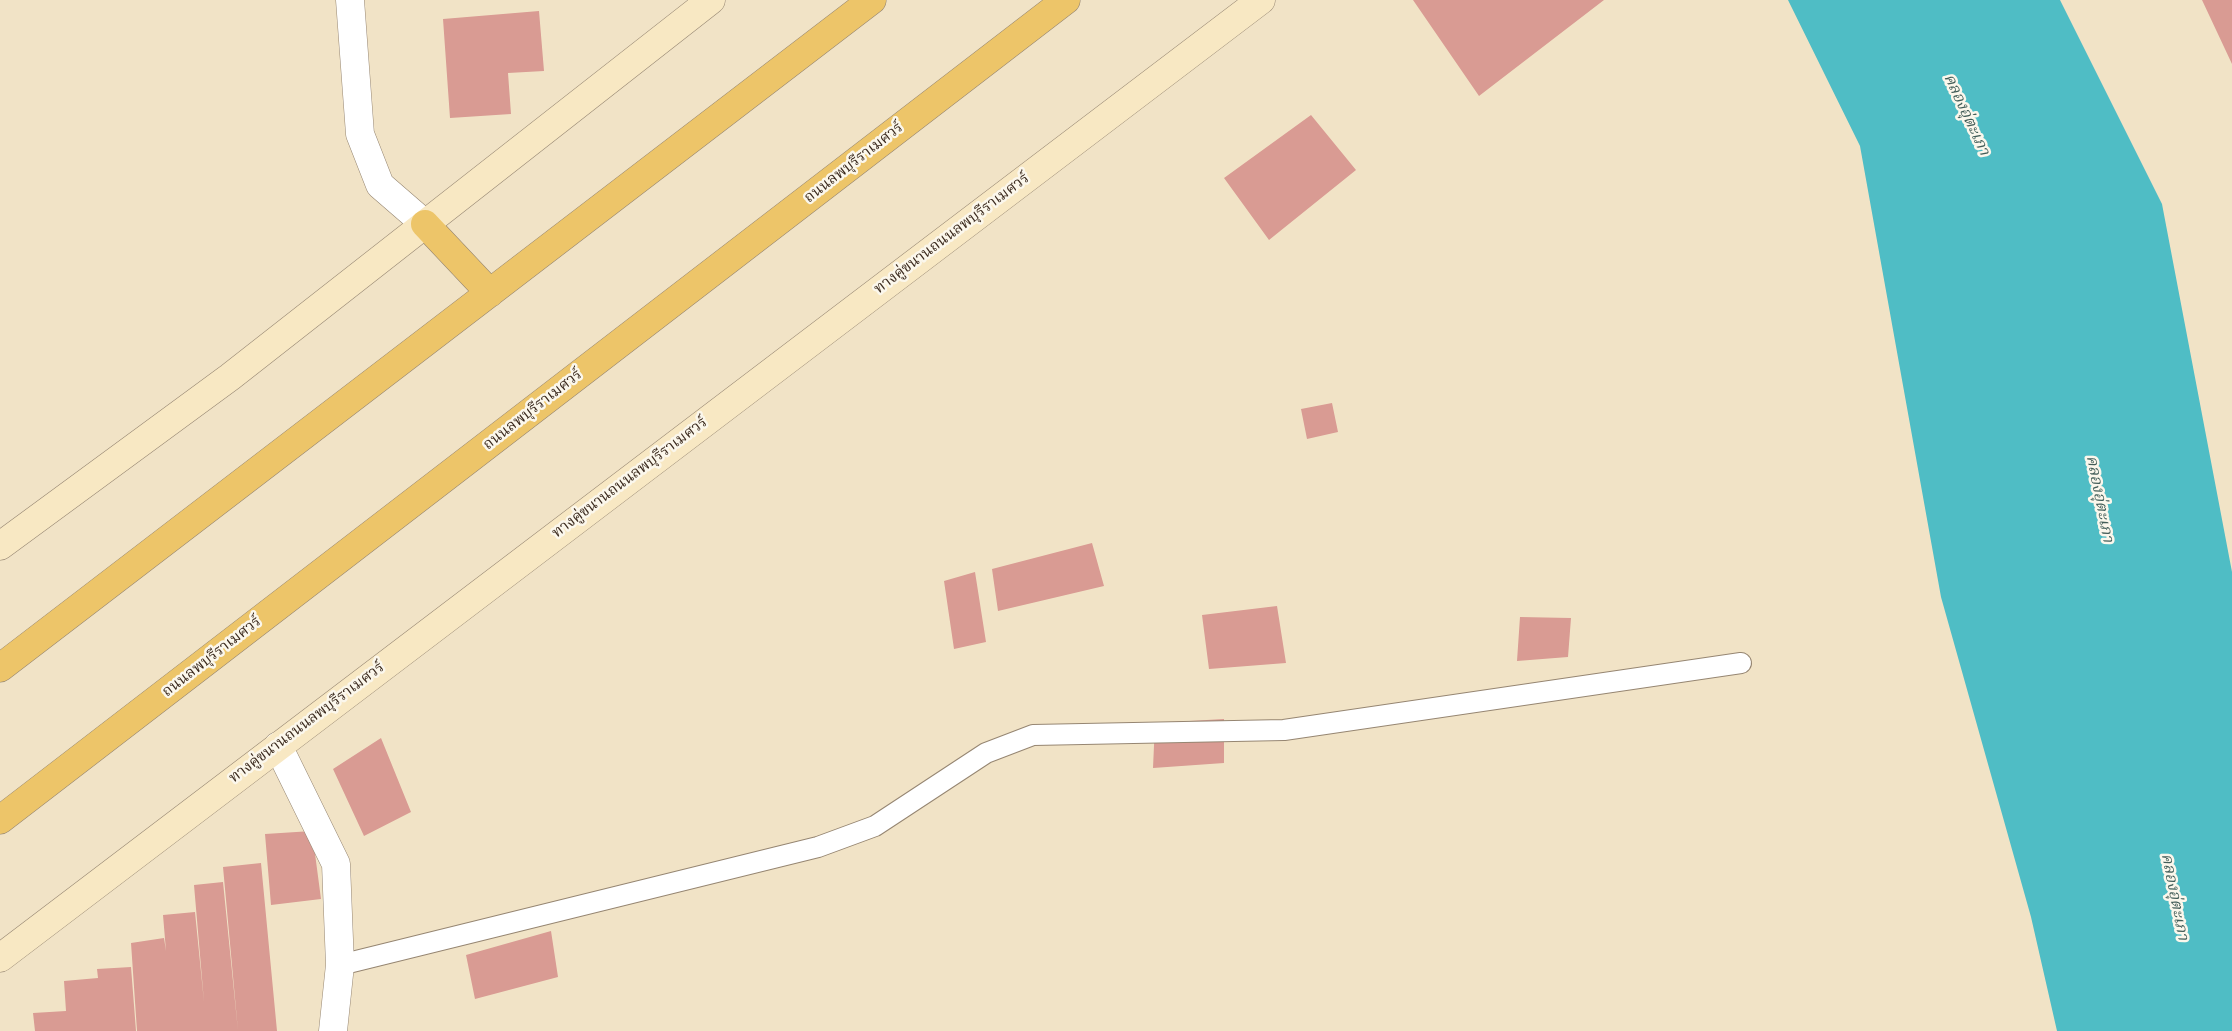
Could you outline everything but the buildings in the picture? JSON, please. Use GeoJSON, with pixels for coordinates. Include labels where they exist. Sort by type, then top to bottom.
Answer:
{"type":"FeatureCollection","features":[{"type":"Feature","properties":{"kind":"main road"},"geometry":{"type":"LineString","coordinates":[[0,546],[230,376],[712,0]]}},
{"type":"Feature","properties":{"kind":"main road"},"geometry":{"type":"LineString","coordinates":[[0,668],[872,0]]}},
{"type":"Feature","properties":{"kind":"main road","name":"ถนนลพบุรีราเมศวร์"},"geometry":{"type":"LineString","coordinates":[[0,820],[1066,0]]}},
{"type":"Feature","properties":{"kind":"main road","name":"ทางคู่ขนานถนนลพบุรีราเมศวร์"},"geometry":{"type":"LineString","coordinates":[[0,958],[1261,0]]}},
{"type":"Feature","properties":{"kind":"main road"},"geometry":{"type":"LineString","coordinates":[[424,224],[490,293]]}},
{"type":"Feature","properties":{"kind":"street"},"geometry":{"type":"LineString","coordinates":[[350,0],[360,134],[380,185],[424,224]]}},
{"type":"Feature","properties":{"kind":"street"},"geometry":{"type":"LineString","coordinates":[[278,746],[336,864],[340,965],[333,1031]]}},
{"type":"Feature","properties":{"kind":"lane"},"geometry":{"type":"LineString","coordinates":[[340,965],[818,847],[875,826],[986,753],[1033,735],[1284,730],[1741,663]]}},
{"type":"Feature","properties":{"kind":"water","name":"คลองอุ่ตะเภา"},"geometry":{"type":"Polygon","coordinates":[[[1788,0],[2060,0],[2162,204],[2232,572],[2232,1031],[2057,1031],[2031,917],[1941,597],[1860,146],[1788,0]]]}}]}
